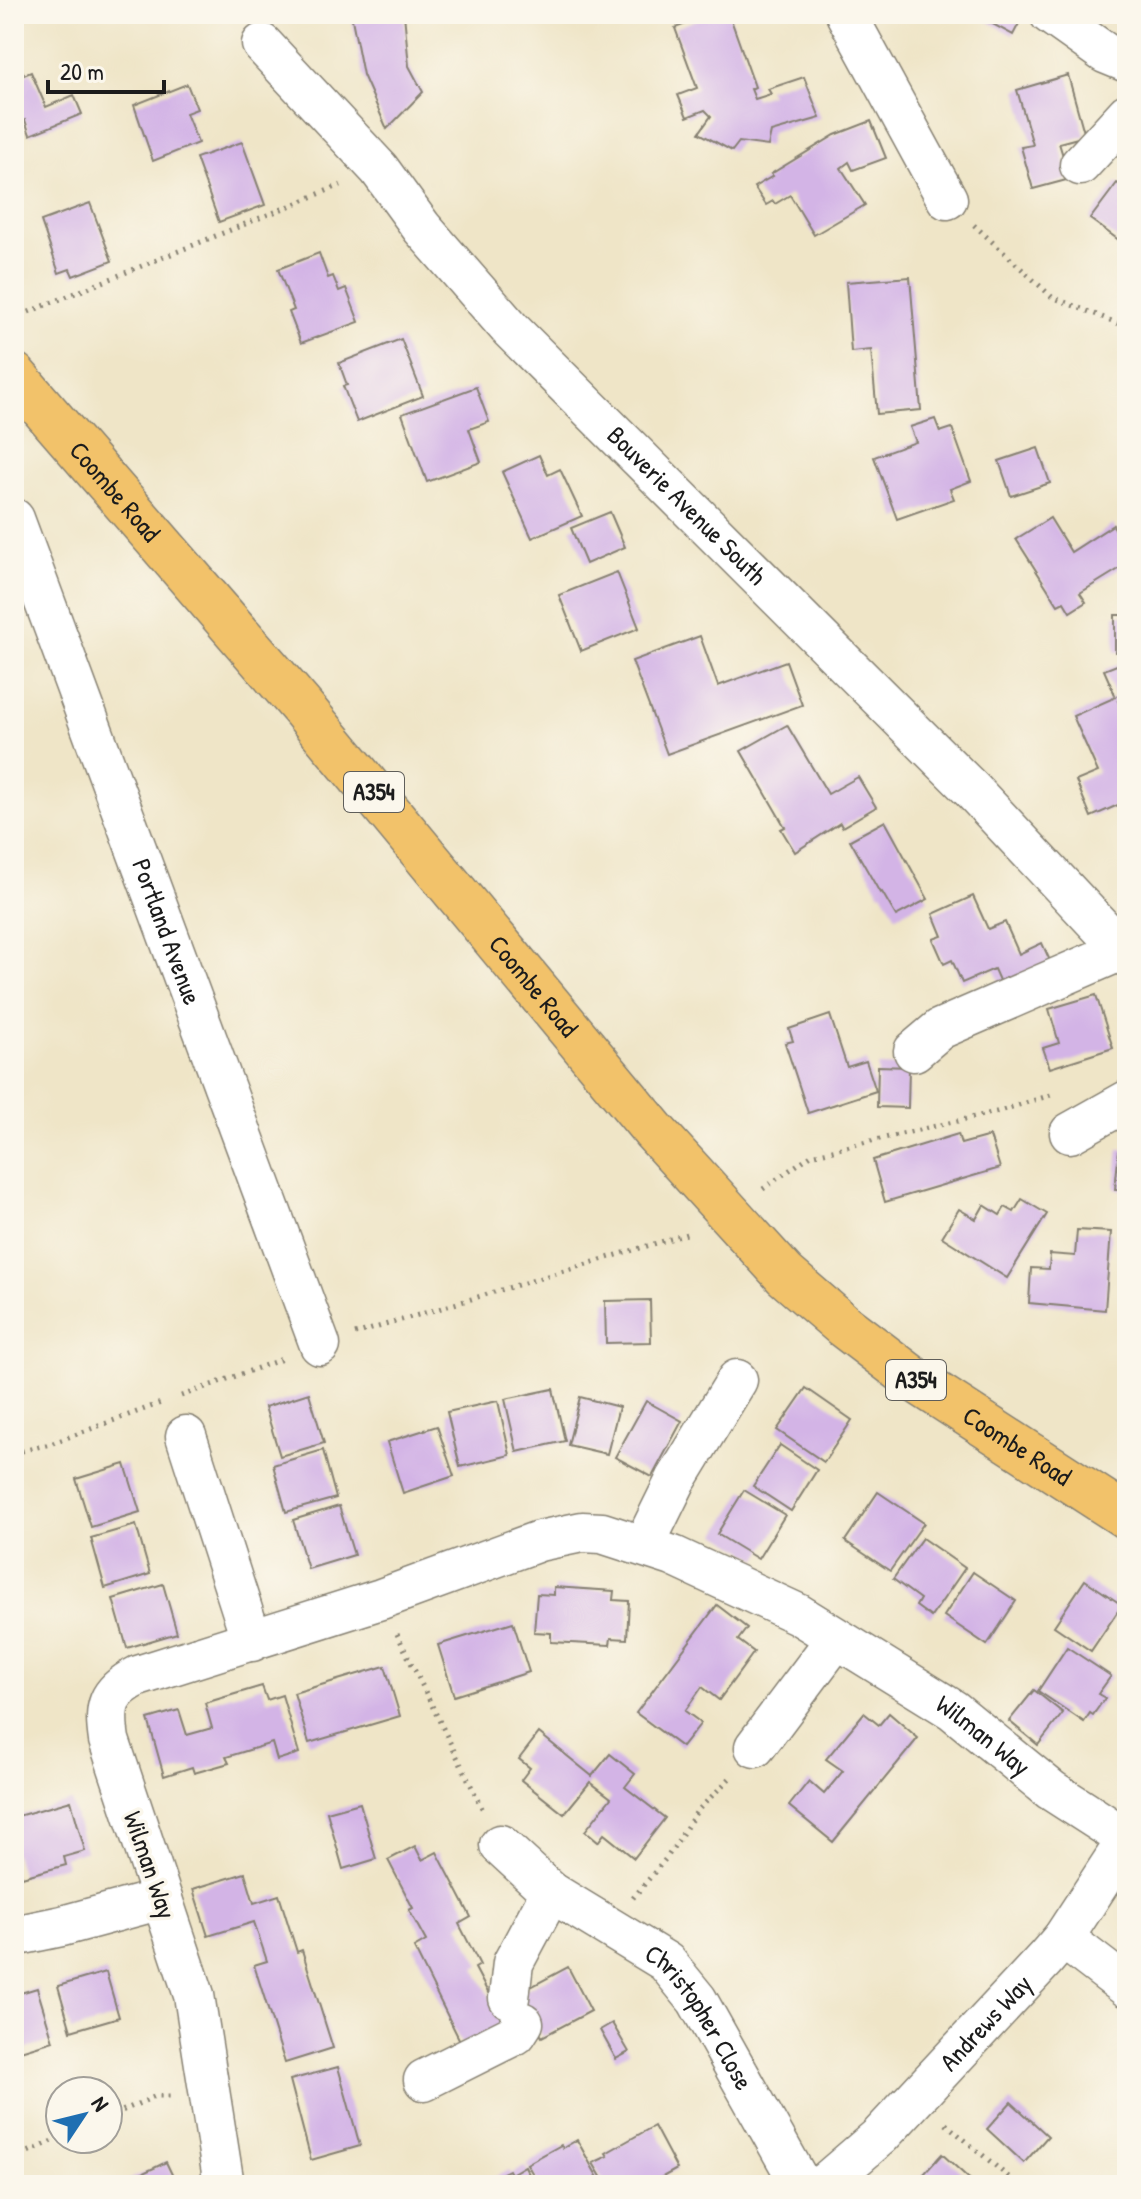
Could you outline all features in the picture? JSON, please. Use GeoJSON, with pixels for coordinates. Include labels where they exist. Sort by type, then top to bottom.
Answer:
{"type":"FeatureCollection","features":[{"type":"Feature","properties":{"kind":"highway","name":"Coombe Road"},"geometry":{"type":"LineString","coordinates":[[14,375],[301,706],[654,1131],[785,1275],[879,1353],[996,1434],[1127,1517]]}},
{"type":"Feature","properties":{"kind":"street"},"geometry":{"type":"LineString","coordinates":[[846,14],[947,199]]}},
{"type":"Feature","properties":{"kind":"street"},"geometry":{"type":"LineString","coordinates":[[1050,14],[1105,53],[1127,62]]}},
{"type":"Feature","properties":{"kind":"street","name":"Bouverie Avenue South"},"geometry":{"type":"LineString","coordinates":[[262,44],[379,169],[422,228],[511,330],[973,791],[1124,952]]}},
{"type":"Feature","properties":{"kind":"street"},"geometry":{"type":"LineString","coordinates":[[1080,165],[1127,114]]}},
{"type":"Feature","properties":{"kind":"street","name":"Portland Avenue"},"geometry":{"type":"LineString","coordinates":[[14,519],[320,1345]]}},
{"type":"Feature","properties":{"kind":"street"},"geometry":{"type":"LineString","coordinates":[[914,1051],[940,1029],[1124,952]]}},
{"type":"Feature","properties":{"kind":"street"},"geometry":{"type":"LineString","coordinates":[[1070,1133],[1127,1101]]}},
{"type":"Feature","properties":{"kind":"street"},"geometry":{"type":"LineString","coordinates":[[644,1545],[676,1480],[737,1380]]}},
{"type":"Feature","properties":{"kind":"street"},"geometry":{"type":"LineString","coordinates":[[186,1436],[252,1641]]}},
{"type":"Feature","properties":{"kind":"street","name":"Wilman Way"},"geometry":{"type":"LineString","coordinates":[[224,2185],[194,1995],[109,1740],[106,1720],[108,1704],[115,1691],[138,1676],[381,1599],[539,1541],[602,1533],[644,1545],[772,1600],[953,1710],[1051,1790],[1127,1840]]}},
{"type":"Feature","properties":{"kind":"street"},"geometry":{"type":"LineString","coordinates":[[755,1747],[836,1639]]}},
{"type":"Feature","properties":{"kind":"street","name":"Andrews Way"},"geometry":{"type":"LineString","coordinates":[[823,2185],[856,2159],[1012,1996],[1063,1938],[1127,1840]]}},
{"type":"Feature","properties":{"kind":"street","name":"Christopher Close"},"geometry":{"type":"LineString","coordinates":[[500,1845],[551,1892],[666,1962],[697,2000],[801,2185]]}},
{"type":"Feature","properties":{"kind":"street"},"geometry":{"type":"LineString","coordinates":[[424,2080],[516,2034],[523,2023],[515,2010],[513,1963],[551,1892]]}},
{"type":"Feature","properties":{"kind":"street"},"geometry":{"type":"LineString","coordinates":[[14,1936],[162,1899]]}},
{"type":"Feature","properties":{"kind":"street"},"geometry":{"type":"LineString","coordinates":[[1063,1938],[1127,1987]]}},
{"type":"Feature","properties":{"kind":"path"},"geometry":{"type":"LineString","coordinates":[[14,318],[379,169]]}},
{"type":"Feature","properties":{"kind":"path"},"geometry":{"type":"LineString","coordinates":[[947,199],[1052,297],[1127,327]]}},
{"type":"Feature","properties":{"kind":"path"},"geometry":{"type":"LineString","coordinates":[[728,1214],[811,1155],[996,1112],[1054,1094]]}},
{"type":"Feature","properties":{"kind":"path"},"geometry":{"type":"LineString","coordinates":[[381,1599],[500,1845]]}},
{"type":"Feature","properties":{"kind":"path"},"geometry":{"type":"LineString","coordinates":[[613,1931],[628,1904],[668,1856],[697,1811],[744,1764],[755,1747]]}},
{"type":"Feature","properties":{"kind":"path"},"geometry":{"type":"LineString","coordinates":[[124,2110],[156,2096],[209,2097]]}},
{"type":"Feature","properties":{"kind":"path"},"geometry":{"type":"LineString","coordinates":[[915,2098],[1018,2185]]}},
{"type":"Feature","properties":{"kind":"path"},"geometry":{"type":"LineString","coordinates":[[14,2158],[44,2145]]}},
{"type":"Feature","properties":{"kind":"building"},"geometry":{"type":"Polygon","coordinates":[[[351,14],[404,14],[409,66],[423,92],[387,129],[363,75],[351,14]]]}},
{"type":"Feature","properties":{"kind":"building"},"geometry":{"type":"Polygon","coordinates":[[[712,14],[729,14],[755,87],[751,89],[755,99],[771,94],[768,89],[804,77],[820,118],[771,132],[768,146],[739,142],[732,151],[699,133],[711,116],[705,110],[687,117],[678,95],[697,88],[675,28],[712,14]]]}},
{"type":"Feature","properties":{"kind":"building"},"geometry":{"type":"Polygon","coordinates":[[[974,14],[1024,14],[1013,35],[974,14]]]}},
{"type":"Feature","properties":{"kind":"building"},"geometry":{"type":"Polygon","coordinates":[[[14,51],[24,75],[31,72],[46,107],[74,95],[82,114],[30,135],[25,120],[14,124],[14,51]]]}},
{"type":"Feature","properties":{"kind":"building"},"geometry":{"type":"Polygon","coordinates":[[[1068,75],[1085,136],[1059,143],[1070,179],[1033,189],[1021,147],[1033,145],[1017,90],[1068,75]]]}},
{"type":"Feature","properties":{"kind":"building"},"geometry":{"type":"Polygon","coordinates":[[[187,84],[197,109],[186,113],[198,143],[153,161],[134,105],[187,84]]]}},
{"type":"Feature","properties":{"kind":"building"},"geometry":{"type":"Polygon","coordinates":[[[871,121],[886,158],[853,170],[849,162],[841,168],[865,205],[814,235],[790,195],[775,204],[773,201],[766,205],[754,187],[835,135],[871,121]]]}},
{"type":"Feature","properties":{"kind":"building"},"geometry":{"type":"Polygon","coordinates":[[[242,142],[265,205],[219,222],[196,158],[242,142]]]}},
{"type":"Feature","properties":{"kind":"building"},"geometry":{"type":"Polygon","coordinates":[[[1117,183],[1127,190],[1127,246],[1090,219],[1117,183]]]}},
{"type":"Feature","properties":{"kind":"building"},"geometry":{"type":"Polygon","coordinates":[[[90,203],[112,261],[73,276],[70,269],[59,273],[41,221],[90,203]]]}},
{"type":"Feature","properties":{"kind":"building"},"geometry":{"type":"Polygon","coordinates":[[[319,253],[328,278],[333,276],[339,291],[346,288],[359,322],[301,343],[289,312],[294,310],[278,269],[319,253]]]}},
{"type":"Feature","properties":{"kind":"building"},"geometry":{"type":"Polygon","coordinates":[[[910,277],[921,410],[877,414],[871,350],[851,352],[846,282],[910,277]]]}},
{"type":"Feature","properties":{"kind":"building"},"geometry":{"type":"Polygon","coordinates":[[[401,339],[423,396],[357,422],[343,386],[347,385],[339,363],[401,339]]]}},
{"type":"Feature","properties":{"kind":"building"},"geometry":{"type":"Polygon","coordinates":[[[476,387],[489,422],[469,429],[481,462],[427,482],[402,414],[476,387]]]}},
{"type":"Feature","properties":{"kind":"building"},"geometry":{"type":"Polygon","coordinates":[[[935,419],[940,432],[952,428],[971,481],[950,489],[954,499],[897,519],[874,457],[916,442],[910,427],[935,419]]]}},
{"type":"Feature","properties":{"kind":"building"},"geometry":{"type":"Polygon","coordinates":[[[1038,448],[1050,483],[1011,496],[999,461],[1038,448]]]}},
{"type":"Feature","properties":{"kind":"building"},"geometry":{"type":"Polygon","coordinates":[[[539,455],[548,475],[560,469],[582,516],[532,538],[502,472],[539,455]]]}},
{"type":"Feature","properties":{"kind":"building"},"geometry":{"type":"Polygon","coordinates":[[[610,512],[625,547],[586,564],[571,528],[610,512]]]}},
{"type":"Feature","properties":{"kind":"building"},"geometry":{"type":"Polygon","coordinates":[[[1050,518],[1071,552],[1113,525],[1118,534],[1127,529],[1127,564],[1080,593],[1086,602],[1070,612],[1064,602],[1058,605],[1016,539],[1050,518]]]}},
{"type":"Feature","properties":{"kind":"building"},"geometry":{"type":"Polygon","coordinates":[[[617,572],[639,628],[581,651],[559,595],[617,572]]]}},
{"type":"Feature","properties":{"kind":"building"},"geometry":{"type":"Polygon","coordinates":[[[1115,615],[1127,615],[1127,652],[1115,652],[1115,615]]]}},
{"type":"Feature","properties":{"kind":"building"},"geometry":{"type":"Polygon","coordinates":[[[700,636],[718,686],[786,661],[802,705],[667,754],[632,661],[700,636]]]}},
{"type":"Feature","properties":{"kind":"building"},"geometry":{"type":"Polygon","coordinates":[[[1127,661],[1127,697],[1118,701],[1127,721],[1127,801],[1091,817],[1076,781],[1098,772],[1073,716],[1116,697],[1104,670],[1127,661]]]}},
{"type":"Feature","properties":{"kind":"building"},"geometry":{"type":"Polygon","coordinates":[[[787,725],[828,794],[858,777],[876,807],[842,827],[840,823],[795,852],[781,829],[785,827],[741,751],[787,725]]]}},
{"type":"Feature","properties":{"kind":"building"},"geometry":{"type":"Polygon","coordinates":[[[885,821],[928,899],[896,916],[850,840],[885,821]]]}},
{"type":"Feature","properties":{"kind":"building"},"geometry":{"type":"Polygon","coordinates":[[[973,896],[988,929],[1005,922],[1019,954],[1042,943],[1051,963],[1001,985],[994,969],[962,983],[952,960],[944,964],[933,939],[942,936],[933,914],[973,896]]]}},
{"type":"Feature","properties":{"kind":"building"},"geometry":{"type":"Polygon","coordinates":[[[1096,995],[1113,1048],[1050,1068],[1043,1048],[1059,1043],[1049,1009],[1096,995]]]}},
{"type":"Feature","properties":{"kind":"building"},"geometry":{"type":"Polygon","coordinates":[[[830,1015],[847,1067],[866,1061],[876,1091],[808,1113],[785,1043],[793,1041],[789,1029],[830,1015]]]}},
{"type":"Feature","properties":{"kind":"building"},"geometry":{"type":"Polygon","coordinates":[[[878,1066],[909,1067],[908,1108],[877,1107],[878,1066]]]}},
{"type":"Feature","properties":{"kind":"building"},"geometry":{"type":"Polygon","coordinates":[[[958,1134],[961,1144],[990,1136],[1000,1168],[885,1202],[873,1160],[958,1134]]]}},
{"type":"Feature","properties":{"kind":"building"},"geometry":{"type":"Polygon","coordinates":[[[1119,1149],[1127,1150],[1127,1190],[1115,1189],[1119,1149]]]}},
{"type":"Feature","properties":{"kind":"building"},"geometry":{"type":"Polygon","coordinates":[[[1022,1199],[1047,1214],[1007,1278],[942,1237],[959,1209],[976,1219],[984,1205],[1000,1215],[1005,1207],[1014,1212],[1022,1199]]]}},
{"type":"Feature","properties":{"kind":"building"},"geometry":{"type":"Polygon","coordinates":[[[1077,1230],[1111,1232],[1105,1310],[1029,1303],[1031,1268],[1049,1269],[1050,1254],[1075,1256],[1077,1230]]]}},
{"type":"Feature","properties":{"kind":"building"},"geometry":{"type":"Polygon","coordinates":[[[650,1300],[651,1342],[606,1343],[605,1301],[650,1300]]]}},
{"type":"Feature","properties":{"kind":"building"},"geometry":{"type":"Polygon","coordinates":[[[806,1388],[852,1420],[824,1462],[777,1430],[806,1388]]]}},
{"type":"Feature","properties":{"kind":"building"},"geometry":{"type":"Polygon","coordinates":[[[553,1389],[565,1441],[517,1452],[505,1399],[553,1389]]]}},
{"type":"Feature","properties":{"kind":"building"},"geometry":{"type":"Polygon","coordinates":[[[309,1393],[324,1443],[280,1456],[265,1407],[309,1393]]]}},
{"type":"Feature","properties":{"kind":"building"},"geometry":{"type":"Polygon","coordinates":[[[580,1397],[619,1407],[607,1454],[568,1445],[580,1397]]]}},
{"type":"Feature","properties":{"kind":"building"},"geometry":{"type":"Polygon","coordinates":[[[498,1401],[510,1455],[460,1467],[447,1412],[498,1401]]]}},
{"type":"Feature","properties":{"kind":"building"},"geometry":{"type":"Polygon","coordinates":[[[646,1401],[682,1421],[652,1477],[615,1457],[646,1401]]]}},
{"type":"Feature","properties":{"kind":"building"},"geometry":{"type":"Polygon","coordinates":[[[437,1426],[454,1476],[403,1493],[387,1442],[437,1426]]]}},
{"type":"Feature","properties":{"kind":"building"},"geometry":{"type":"Polygon","coordinates":[[[780,1445],[817,1470],[791,1511],[753,1486],[780,1445]]]}},
{"type":"Feature","properties":{"kind":"building"},"geometry":{"type":"Polygon","coordinates":[[[323,1450],[336,1498],[286,1512],[273,1465],[323,1450]]]}},
{"type":"Feature","properties":{"kind":"building"},"geometry":{"type":"Polygon","coordinates":[[[125,1464],[140,1512],[91,1527],[76,1479],[125,1464]]]}},
{"type":"Feature","properties":{"kind":"building"},"geometry":{"type":"Polygon","coordinates":[[[744,1490],[785,1515],[758,1559],[717,1534],[744,1490]]]}},
{"type":"Feature","properties":{"kind":"building"},"geometry":{"type":"Polygon","coordinates":[[[878,1492],[924,1523],[890,1571],[845,1541],[878,1492]]]}},
{"type":"Feature","properties":{"kind":"building"},"geometry":{"type":"Polygon","coordinates":[[[339,1506],[354,1555],[308,1569],[293,1520],[339,1506]]]}},
{"type":"Feature","properties":{"kind":"building"},"geometry":{"type":"Polygon","coordinates":[[[136,1525],[150,1574],[105,1588],[91,1538],[136,1525]]]}},
{"type":"Feature","properties":{"kind":"building"},"geometry":{"type":"Polygon","coordinates":[[[922,1538],[965,1568],[931,1617],[916,1606],[920,1599],[893,1579],[922,1538]]]}},
{"type":"Feature","properties":{"kind":"building"},"geometry":{"type":"Polygon","coordinates":[[[973,1572],[1016,1601],[987,1645],[944,1616],[973,1572]]]}},
{"type":"Feature","properties":{"kind":"building"},"geometry":{"type":"Polygon","coordinates":[[[1085,1580],[1122,1605],[1091,1651],[1054,1626],[1085,1580]]]}},
{"type":"Feature","properties":{"kind":"building"},"geometry":{"type":"Polygon","coordinates":[[[163,1584],[177,1633],[127,1648],[113,1599],[163,1584]]]}},
{"type":"Feature","properties":{"kind":"building"},"geometry":{"type":"Polygon","coordinates":[[[554,1587],[614,1591],[613,1600],[629,1601],[627,1639],[611,1638],[610,1645],[551,1642],[551,1633],[534,1632],[537,1594],[554,1595],[554,1587]]]}},
{"type":"Feature","properties":{"kind":"building"},"geometry":{"type":"Polygon","coordinates":[[[717,1605],[747,1628],[738,1640],[754,1652],[719,1700],[702,1687],[685,1711],[701,1723],[682,1747],[636,1713],[717,1605]]]}},
{"type":"Feature","properties":{"kind":"building"},"geometry":{"type":"Polygon","coordinates":[[[513,1622],[529,1672],[454,1696],[438,1645],[513,1622]]]}},
{"type":"Feature","properties":{"kind":"building"},"geometry":{"type":"Polygon","coordinates":[[[1067,1647],[1111,1676],[1098,1694],[1105,1698],[1084,1722],[1038,1691],[1067,1647]]]}},
{"type":"Feature","properties":{"kind":"building"},"geometry":{"type":"Polygon","coordinates":[[[385,1666],[400,1716],[309,1743],[294,1693],[385,1666]]]}},
{"type":"Feature","properties":{"kind":"building"},"geometry":{"type":"Polygon","coordinates":[[[262,1686],[267,1700],[282,1695],[299,1753],[277,1760],[272,1743],[226,1757],[229,1763],[194,1773],[192,1767],[164,1776],[148,1719],[179,1710],[187,1735],[212,1728],[205,1703],[262,1686]]]}},
{"type":"Feature","properties":{"kind":"building"},"geometry":{"type":"Polygon","coordinates":[[[1034,1690],[1063,1713],[1038,1745],[1009,1721],[1034,1690]]]}},
{"type":"Feature","properties":{"kind":"building"},"geometry":{"type":"Polygon","coordinates":[[[864,1713],[879,1725],[889,1713],[918,1738],[833,1842],[789,1806],[809,1781],[824,1794],[843,1771],[826,1759],[864,1713]]]}},
{"type":"Feature","properties":{"kind":"building"},"geometry":{"type":"Polygon","coordinates":[[[539,1733],[592,1776],[610,1754],[635,1774],[625,1787],[665,1818],[634,1858],[604,1834],[598,1842],[585,1831],[611,1798],[590,1782],[564,1814],[521,1780],[530,1768],[519,1759],[539,1733]]]}},
{"type":"Feature","properties":{"kind":"building"},"geometry":{"type":"Polygon","coordinates":[[[71,1801],[85,1851],[64,1857],[66,1865],[22,1877],[14,1850],[14,1817],[71,1801]]]}},
{"type":"Feature","properties":{"kind":"building"},"geometry":{"type":"Polygon","coordinates":[[[360,1803],[376,1859],[343,1869],[327,1812],[360,1803]]]}},
{"type":"Feature","properties":{"kind":"building"},"geometry":{"type":"Polygon","coordinates":[[[415,1846],[422,1860],[437,1852],[471,1917],[459,1924],[480,1965],[475,1968],[495,2006],[568,1967],[591,2011],[542,2037],[531,2016],[465,2051],[414,1948],[426,1941],[388,1860],[415,1846]]]}},
{"type":"Feature","properties":{"kind":"building"},"geometry":{"type":"Polygon","coordinates":[[[245,1873],[254,1903],[279,1895],[297,1952],[302,1950],[333,2048],[285,2063],[254,1965],[267,1961],[254,1922],[208,1936],[193,1889],[245,1873]]]}},
{"type":"Feature","properties":{"kind":"building"},"geometry":{"type":"Polygon","coordinates":[[[106,1972],[119,2017],[71,2031],[58,1986],[106,1972]]]}},
{"type":"Feature","properties":{"kind":"building"},"geometry":{"type":"Polygon","coordinates":[[[37,1988],[53,2041],[14,2053],[14,1995],[37,1988]]]}},
{"type":"Feature","properties":{"kind":"building"},"geometry":{"type":"Polygon","coordinates":[[[612,2023],[629,2052],[616,2059],[600,2030],[612,2023]]]}},
{"type":"Feature","properties":{"kind":"building"},"geometry":{"type":"Polygon","coordinates":[[[338,2067],[360,2146],[311,2160],[290,2080],[338,2067]]]}},
{"type":"Feature","properties":{"kind":"building"},"geometry":{"type":"Polygon","coordinates":[[[1011,2102],[1048,2136],[1024,2163],[987,2129],[1011,2102]]]}},
{"type":"Feature","properties":{"kind":"building"},"geometry":{"type":"Polygon","coordinates":[[[654,2126],[677,2169],[648,2185],[606,2185],[593,2163],[654,2126]]]}},
{"type":"Feature","properties":{"kind":"building"},"geometry":{"type":"Polygon","coordinates":[[[577,2140],[602,2185],[539,2185],[527,2164],[561,2145],[563,2148],[577,2140]]]}},
{"type":"Feature","properties":{"kind":"building"},"geometry":{"type":"Polygon","coordinates":[[[942,2154],[976,2185],[914,2185],[942,2154]]]}},
{"type":"Feature","properties":{"kind":"building"},"geometry":{"type":"Polygon","coordinates":[[[166,2162],[177,2185],[117,2185],[154,2168],[166,2162]]]}},
{"type":"Feature","properties":{"kind":"building"},"geometry":{"type":"Polygon","coordinates":[[[525,2166],[534,2185],[479,2185],[509,2170],[511,2174],[525,2166]]]}}]}
